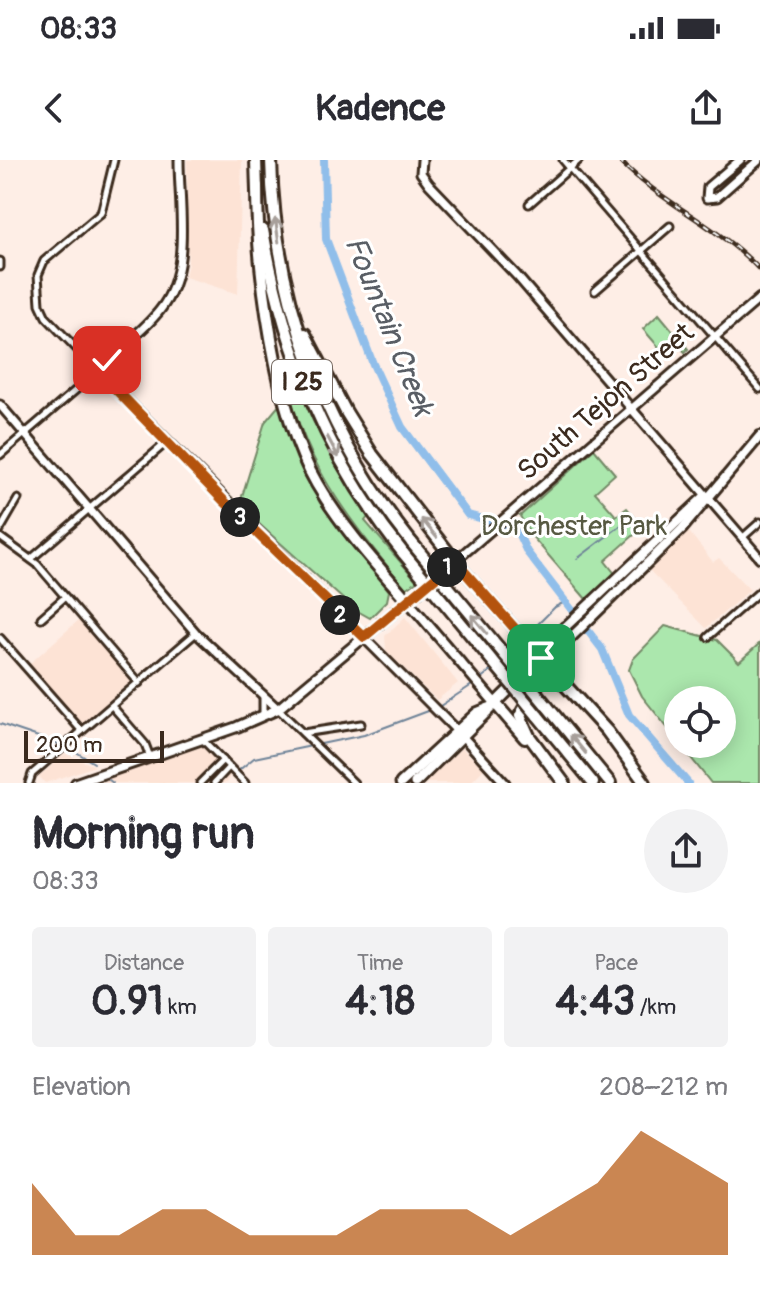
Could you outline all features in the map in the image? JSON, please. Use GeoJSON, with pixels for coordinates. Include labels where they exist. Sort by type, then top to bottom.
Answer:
{"type":"FeatureCollection","features":[{"type":"Feature","properties":{"kind":"highway","name":"I 25"},"geometry":{"type":"LineString","coordinates":[[256,160],[257,186],[273,289],[311,405],[357,492],[404,554],[593,783]]}},
{"type":"Feature","properties":{"kind":"highway","name":"I 25"},"geometry":{"type":"LineString","coordinates":[[271,160],[276,220],[290,299],[325,404],[369,484],[412,543],[610,783]]}},
{"type":"Feature","properties":{"kind":"highway"},"geometry":{"type":"LineString","coordinates":[[257,186],[263,282],[287,408],[300,447],[335,513],[407,600]]}},
{"type":"Feature","properties":{"kind":"highway"},"geometry":{"type":"LineString","coordinates":[[290,299],[353,425],[455,561]]}},
{"type":"Feature","properties":{"kind":"highway"},"geometry":{"type":"LineString","coordinates":[[564,783],[521,722],[521,712],[548,654],[565,628]]}},
{"type":"Feature","properties":{"kind":"highway"},"geometry":{"type":"LineString","coordinates":[[415,783],[477,713],[492,706],[548,654]]}},
{"type":"Feature","properties":{"kind":"highway"},"geometry":{"type":"LineString","coordinates":[[548,654],[645,783]]}},
{"type":"Feature","properties":{"kind":"highway"},"geometry":{"type":"LineString","coordinates":[[534,689],[547,682],[560,685],[599,723]]}},
{"type":"Feature","properties":{"kind":"highway"},"geometry":{"type":"LineString","coordinates":[[492,706],[564,783]]}},
{"type":"Feature","properties":{"kind":"highway"},"geometry":{"type":"LineString","coordinates":[[401,783],[460,734]]}},
{"type":"Feature","properties":{"kind":"main road"},"geometry":{"type":"LineString","coordinates":[[565,628],[682,529],[706,496],[760,437]]}},
{"type":"Feature","properties":{"kind":"main road","name":"South Tejon Street"},"geometry":{"type":"LineString","coordinates":[[76,783],[278,709],[455,561]]}},
{"type":"Feature","properties":{"kind":"main road"},"geometry":{"type":"LineString","coordinates":[[455,561],[533,647],[548,654],[606,596]]}},
{"type":"Feature","properties":{"kind":"main road"},"geometry":{"type":"LineString","coordinates":[[407,600],[485,689],[492,706]]}},
{"type":"Feature","properties":{"kind":"street"},"geometry":{"type":"LineString","coordinates":[[114,160],[101,213],[44,261],[38,275],[40,304],[46,317],[505,783]]}},
{"type":"Feature","properties":{"kind":"street"},"geometry":{"type":"LineString","coordinates":[[0,455],[98,371],[159,311],[176,277],[180,245],[179,160]]}},
{"type":"Feature","properties":{"kind":"street"},"geometry":{"type":"LineString","coordinates":[[563,160],[760,389]]}},
{"type":"Feature","properties":{"kind":"street"},"geometry":{"type":"LineString","coordinates":[[529,204],[579,160]]}},
{"type":"Feature","properties":{"kind":"street"},"geometry":{"type":"LineString","coordinates":[[740,160],[708,187],[707,198],[712,200],[717,197],[759,161]]}},
{"type":"Feature","properties":{"kind":"street"},"geometry":{"type":"LineString","coordinates":[[421,162],[427,183],[517,276],[760,558]]}},
{"type":"Feature","properties":{"kind":"street"},"geometry":{"type":"LineString","coordinates":[[595,291],[670,226]]}},
{"type":"Feature","properties":{"kind":"street","name":"South Tejon Street"},"geometry":{"type":"LineString","coordinates":[[455,561],[760,298]]}},
{"type":"Feature","properties":{"kind":"street"},"geometry":{"type":"LineString","coordinates":[[0,405],[196,633],[354,783]]}},
{"type":"Feature","properties":{"kind":"street"},"geometry":{"type":"LineString","coordinates":[[31,559],[167,442]]}},
{"type":"Feature","properties":{"kind":"street"},"geometry":{"type":"LineString","coordinates":[[0,530],[18,499]]}},
{"type":"Feature","properties":{"kind":"street"},"geometry":{"type":"LineString","coordinates":[[742,538],[760,522]]}},
{"type":"Feature","properties":{"kind":"street"},"geometry":{"type":"LineString","coordinates":[[0,537],[31,559],[139,683]]}},
{"type":"Feature","properties":{"kind":"street"},"geometry":{"type":"LineString","coordinates":[[708,637],[760,591]]}},
{"type":"Feature","properties":{"kind":"street"},"geometry":{"type":"LineString","coordinates":[[41,618],[65,597]]}},
{"type":"Feature","properties":{"kind":"street"},"geometry":{"type":"LineString","coordinates":[[30,781],[82,731],[196,633]]}},
{"type":"Feature","properties":{"kind":"street"},"geometry":{"type":"LineString","coordinates":[[0,638],[82,731]]}},
{"type":"Feature","properties":{"kind":"street"},"geometry":{"type":"LineString","coordinates":[[262,693],[263,716]]}},
{"type":"Feature","properties":{"kind":"street"},"geometry":{"type":"LineString","coordinates":[[112,706],[145,744],[150,757]]}},
{"type":"Feature","properties":{"kind":"street"},"geometry":{"type":"LineString","coordinates":[[303,733],[361,724]]}},
{"type":"Feature","properties":{"kind":"street"},"geometry":{"type":"LineString","coordinates":[[202,739],[245,783]]}},
{"type":"Feature","properties":{"kind":"street"},"geometry":{"type":"LineString","coordinates":[[200,783],[223,760]]}},
{"type":"Feature","properties":{"kind":"street"},"geometry":{"type":"LineString","coordinates":[[214,783],[231,769]]}},
{"type":"Feature","properties":{"kind":"shaded area"},"geometry":{"type":"Polygon","coordinates":[[[187,160],[242,160],[238,294],[185,277],[188,263],[187,160]]]}},
{"type":"Feature","properties":{"kind":"shaded area"},"geometry":{"type":"Polygon","coordinates":[[[686,528],[713,562],[719,558],[750,590],[706,628],[647,568],[686,528]]]}},
{"type":"Feature","properties":{"kind":"shaded area"},"geometry":{"type":"Polygon","coordinates":[[[405,617],[458,683],[437,700],[386,651],[385,636],[405,617]]]}},
{"type":"Feature","properties":{"kind":"shaded area"},"geometry":{"type":"Polygon","coordinates":[[[80,619],[132,682],[114,696],[117,698],[85,721],[88,723],[80,725],[27,666],[80,619]]]}},
{"type":"Feature","properties":{"kind":"shaded area"},"geometry":{"type":"Polygon","coordinates":[[[203,746],[231,773],[227,783],[107,783],[105,778],[203,746]]]}},
{"type":"Feature","properties":{"kind":"shaded area"},"geometry":{"type":"Polygon","coordinates":[[[462,748],[484,769],[470,783],[423,783],[462,748]]]}},
{"type":"Feature","properties":{"kind":"shaded area"},"geometry":{"type":"Polygon","coordinates":[[[65,754],[95,766],[45,783],[39,776],[65,754]]]}},
{"type":"Feature","properties":{"kind":"green space"},"geometry":{"type":"Polygon","coordinates":[[[659,314],[688,349],[685,352],[676,343],[664,353],[643,329],[659,314]]]}},
{"type":"Feature","properties":{"kind":"green space"},"geometry":{"type":"Polygon","coordinates":[[[287,358],[313,421],[368,517],[365,521],[417,581],[406,589],[363,536],[328,485],[314,458],[291,398],[282,363],[287,358]]]}},
{"type":"Feature","properties":{"kind":"green space"},"geometry":{"type":"Polygon","coordinates":[[[280,404],[294,449],[320,503],[389,591],[387,601],[370,618],[354,609],[239,506],[265,422],[280,404]]]}},
{"type":"Feature","properties":{"kind":"green space","name":"Dorchester Park"},"geometry":{"type":"Polygon","coordinates":[[[594,449],[615,474],[595,492],[616,516],[627,508],[643,527],[605,561],[616,575],[586,599],[530,534],[520,516],[594,449]]]}},
{"type":"Feature","properties":{"kind":"green space"},"geometry":{"type":"Polygon","coordinates":[[[665,626],[717,640],[739,662],[760,643],[760,783],[711,783],[691,758],[736,758],[736,686],[664,686],[664,724],[642,696],[629,670],[633,659],[665,626]]]}},
{"type":"Feature","properties":{"kind":"waterway","name":"Fountain Creek"},"geometry":{"type":"LineString","coordinates":[[324,160],[326,239],[373,364],[402,427],[468,515],[509,526],[518,533],[527,552],[602,649],[629,715],[688,783]]}},
{"type":"Feature","properties":{"kind":"waterway"},"geometry":{"type":"LineString","coordinates":[[577,559],[628,520]]}},
{"type":"Feature","properties":{"kind":"waterway"},"geometry":{"type":"LineString","coordinates":[[527,635],[555,607],[565,602]]}},
{"type":"Feature","properties":{"kind":"waterway"},"geometry":{"type":"LineString","coordinates":[[510,653],[522,640]]}},
{"type":"Feature","properties":{"kind":"waterway"},"geometry":{"type":"LineString","coordinates":[[480,679],[494,668]]}},
{"type":"Feature","properties":{"kind":"waterway"},"geometry":{"type":"LineString","coordinates":[[437,708],[475,683]]}},
{"type":"Feature","properties":{"kind":"waterway"},"geometry":{"type":"LineString","coordinates":[[238,771],[254,758],[364,735],[431,710]]}},
{"type":"Feature","properties":{"kind":"waterway"},"geometry":{"type":"LineString","coordinates":[[0,724],[59,744]]}},
{"type":"Feature","properties":{"kind":"waterway"},"geometry":{"type":"LineString","coordinates":[[73,750],[94,763]]}},
{"type":"Feature","properties":{"kind":"waterway"},"geometry":{"type":"LineString","coordinates":[[109,780],[113,783]]}},
{"type":"Feature","properties":{"kind":"railway"},"geometry":{"type":"LineString","coordinates":[[619,160],[653,189],[727,240],[760,270]]}},
{"type":"Feature","properties":{"kind":"route"},"geometry":{"type":"LineString","coordinates":[[107,360],[98,371],[225,502],[364,637],[455,561],[488,602],[541,658]]}}]}
